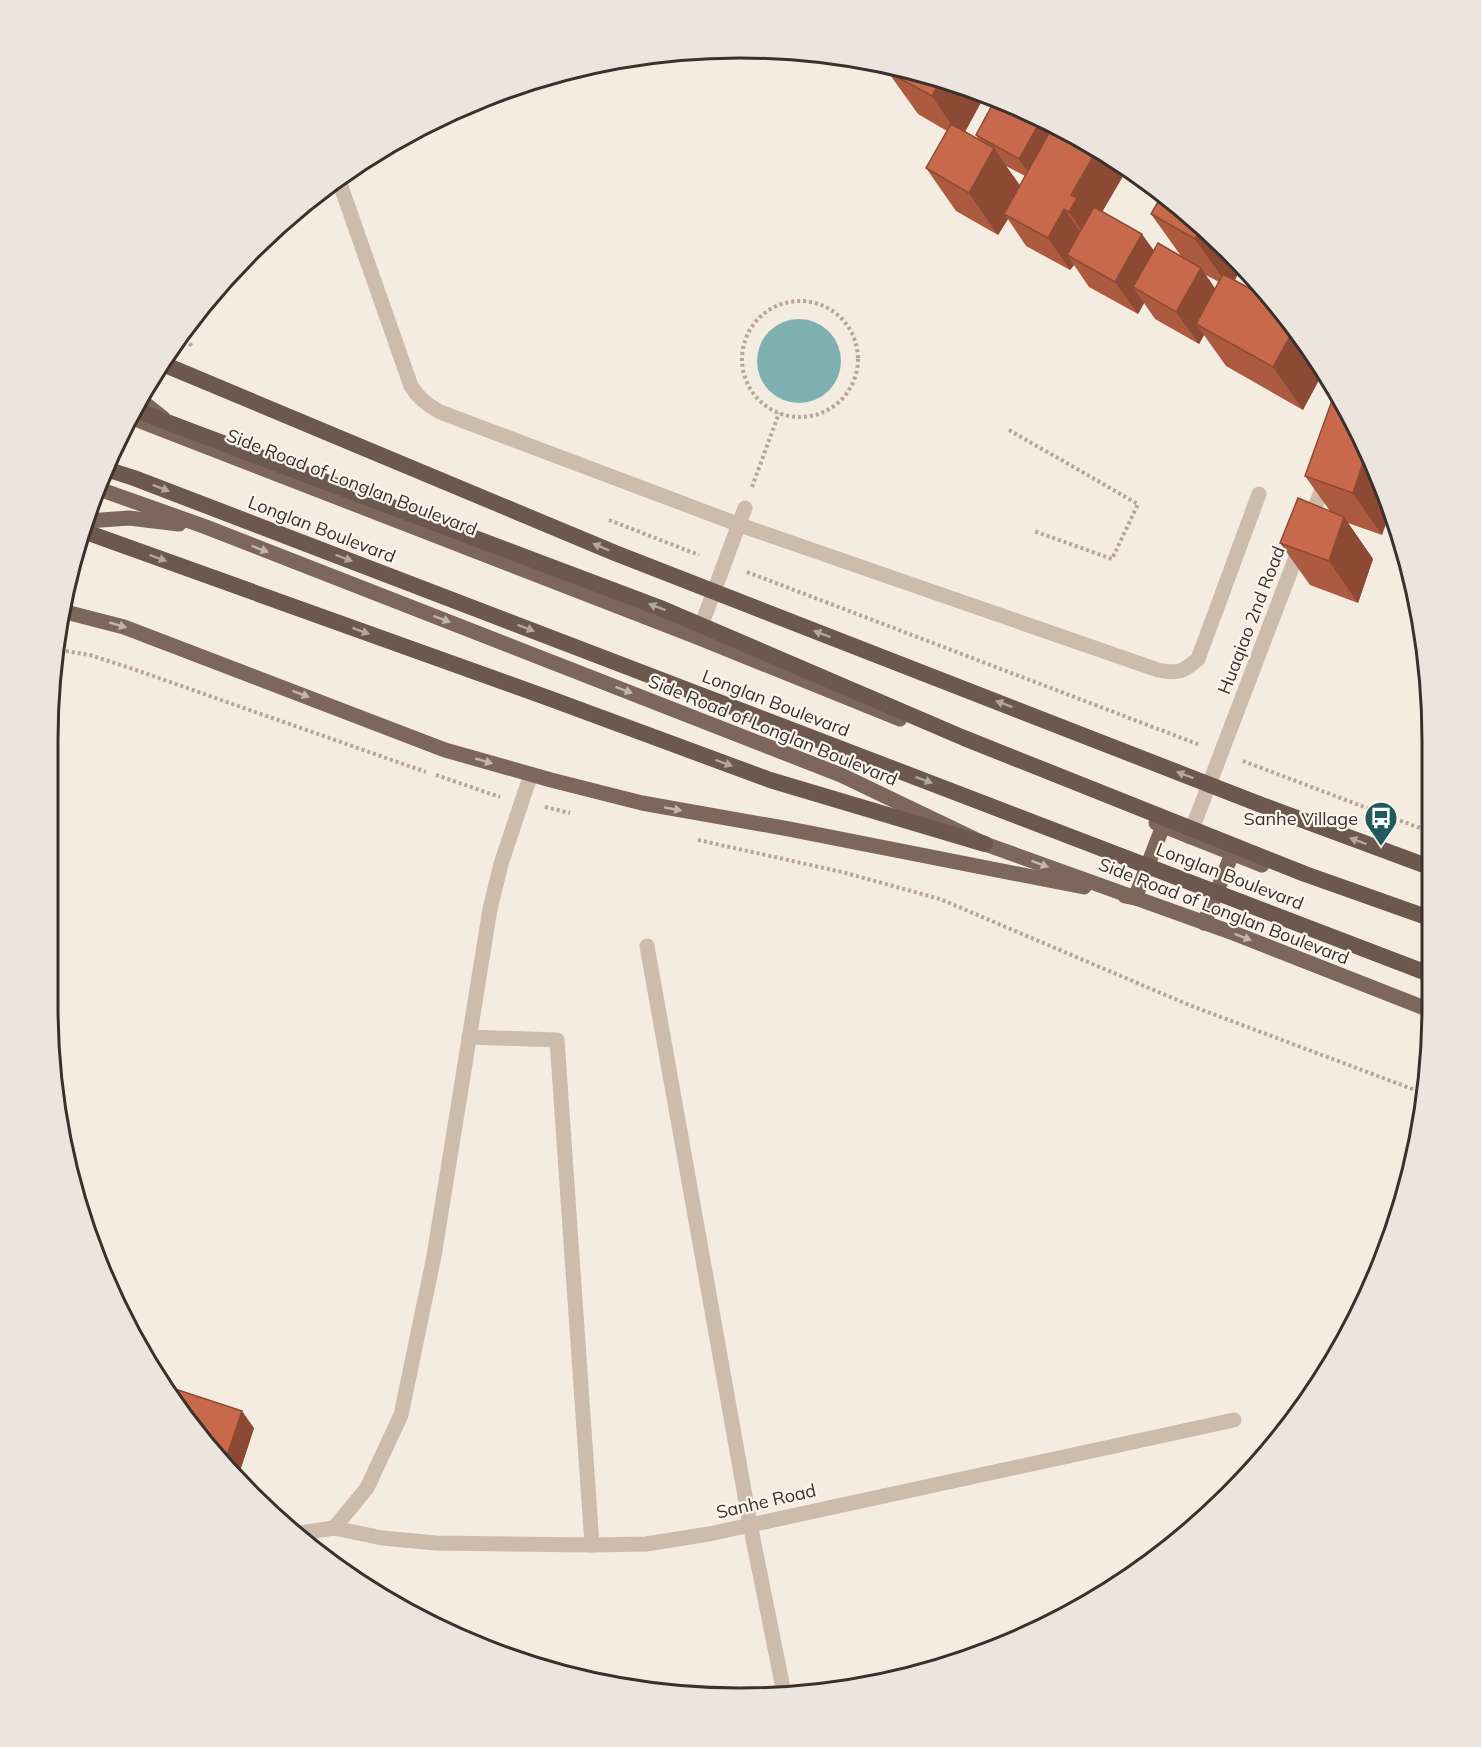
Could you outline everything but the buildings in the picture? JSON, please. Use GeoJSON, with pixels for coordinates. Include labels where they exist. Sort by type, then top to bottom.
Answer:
{"type":"FeatureCollection","features":[{"type":"Feature","properties":{"kind":"highway"},"geometry":{"type":"LineString","coordinates":[[170,367],[615,553],[1259,804],[1422,864]]}},
{"type":"Feature","properties":{"kind":"highway","name":"Longlan Boulevard"},"geometry":{"type":"LineString","coordinates":[[143,413],[663,609],[964,738],[1305,873],[1422,915]]}},
{"type":"Feature","properties":{"kind":"highway","name":"Longlan Boulevard"},"geometry":{"type":"LineString","coordinates":[[114,472],[1422,971]]}},
{"type":"Feature","properties":{"kind":"highway"},"geometry":{"type":"LineString","coordinates":[[91,534],[770,780],[985,844]]}},
{"type":"Feature","properties":{"kind":"main road"},"geometry":{"type":"LineString","coordinates":[[146,406],[194,442]]}},
{"type":"Feature","properties":{"kind":"main road","name":"Side Road of Longlan Boulevard"},"geometry":{"type":"LineString","coordinates":[[139,420],[698,637],[1232,854],[1422,920]]}},
{"type":"Feature","properties":{"kind":"main road","name":"Side Road of Longlan Boulevard"},"geometry":{"type":"LineString","coordinates":[[106,491],[206,527],[841,775],[985,844],[1204,923],[1422,1007]]}},
{"type":"Feature","properties":{"kind":"main road"},"geometry":{"type":"LineString","coordinates":[[95,520],[129,518],[206,527]]}},
{"type":"Feature","properties":{"kind":"main road"},"geometry":{"type":"LineString","coordinates":[[71,613],[124,627],[445,750],[642,803],[789,829],[1135,898],[1163,826]]}},
{"type":"Feature","properties":{"kind":"main road"},"geometry":{"type":"LineString","coordinates":[[1204,923],[1232,854]]}},
{"type":"Feature","properties":{"kind":"street"},"geometry":{"type":"LineString","coordinates":[[341,188],[411,386],[416,395],[428,406],[740,525],[1158,670],[1174,673],[1186,669],[1198,659],[1259,494]]}},
{"type":"Feature","properties":{"kind":"street","name":"Huaqiao 2nd Road"},"geometry":{"type":"LineString","coordinates":[[1189,837],[1332,462]]}},
{"type":"Feature","properties":{"kind":"street"},"geometry":{"type":"LineString","coordinates":[[698,637],[745,508]]}},
{"type":"Feature","properties":{"kind":"street"},"geometry":{"type":"LineString","coordinates":[[334,1528],[367,1488],[401,1415],[434,1256],[490,909],[501,864],[531,774]]}},
{"type":"Feature","properties":{"kind":"street"},"geometry":{"type":"LineString","coordinates":[[647,946],[750,1524],[783,1687]]}},
{"type":"Feature","properties":{"kind":"street"},"geometry":{"type":"LineString","coordinates":[[469,1037],[557,1040],[592,1545]]}},
{"type":"Feature","properties":{"kind":"street","name":"Sanhe Road"},"geometry":{"type":"LineString","coordinates":[[306,1532],[334,1528],[382,1538],[436,1543],[646,1544],[709,1534],[1234,1420]]}},
{"type":"Feature","properties":{"kind":"path"},"geometry":{"type":"LineString","coordinates":[[794,300],[814,302],[832,309],[846,323],[855,340],[858,358],[855,377],[846,394],[833,407],[816,415],[797,417],[779,413],[763,403],[750,388],[743,370],[742,351],[748,332],[760,316],[776,305],[794,300]]}},
{"type":"Feature","properties":{"kind":"path"},"geometry":{"type":"LineString","coordinates":[[745,508],[779,413]]}},
{"type":"Feature","properties":{"kind":"path"},"geometry":{"type":"LineString","coordinates":[[1009,430],[1138,504],[1113,559],[1034,531]]}},
{"type":"Feature","properties":{"kind":"path"},"geometry":{"type":"LineString","coordinates":[[747,572],[1206,747]]}},
{"type":"Feature","properties":{"kind":"path"},"geometry":{"type":"LineString","coordinates":[[64,651],[133,669],[502,797]]}},
{"type":"Feature","properties":{"kind":"path"},"geometry":{"type":"LineString","coordinates":[[1239,760],[1422,829]]}},
{"type":"Feature","properties":{"kind":"path"},"geometry":{"type":"LineString","coordinates":[[543,807],[576,814]]}},
{"type":"Feature","properties":{"kind":"path"},"geometry":{"type":"LineString","coordinates":[[691,839],[842,872],[940,900],[1189,1005],[1417,1091]]}},
{"type":"Feature","properties":{"kind":"water"},"geometry":{"type":"Polygon","coordinates":[[[799,319],[815,322],[829,331],[838,345],[841,361],[838,377],[829,391],[815,400],[799,403],[783,400],[769,391],[760,377],[757,361],[760,345],[769,331],[783,322],[799,319]]]}},
{"type":"Feature","properties":{"kind":"place","name":"Sanhe Village"},"geometry":{"type":"Point","coordinates":[1381,847]}}]}
